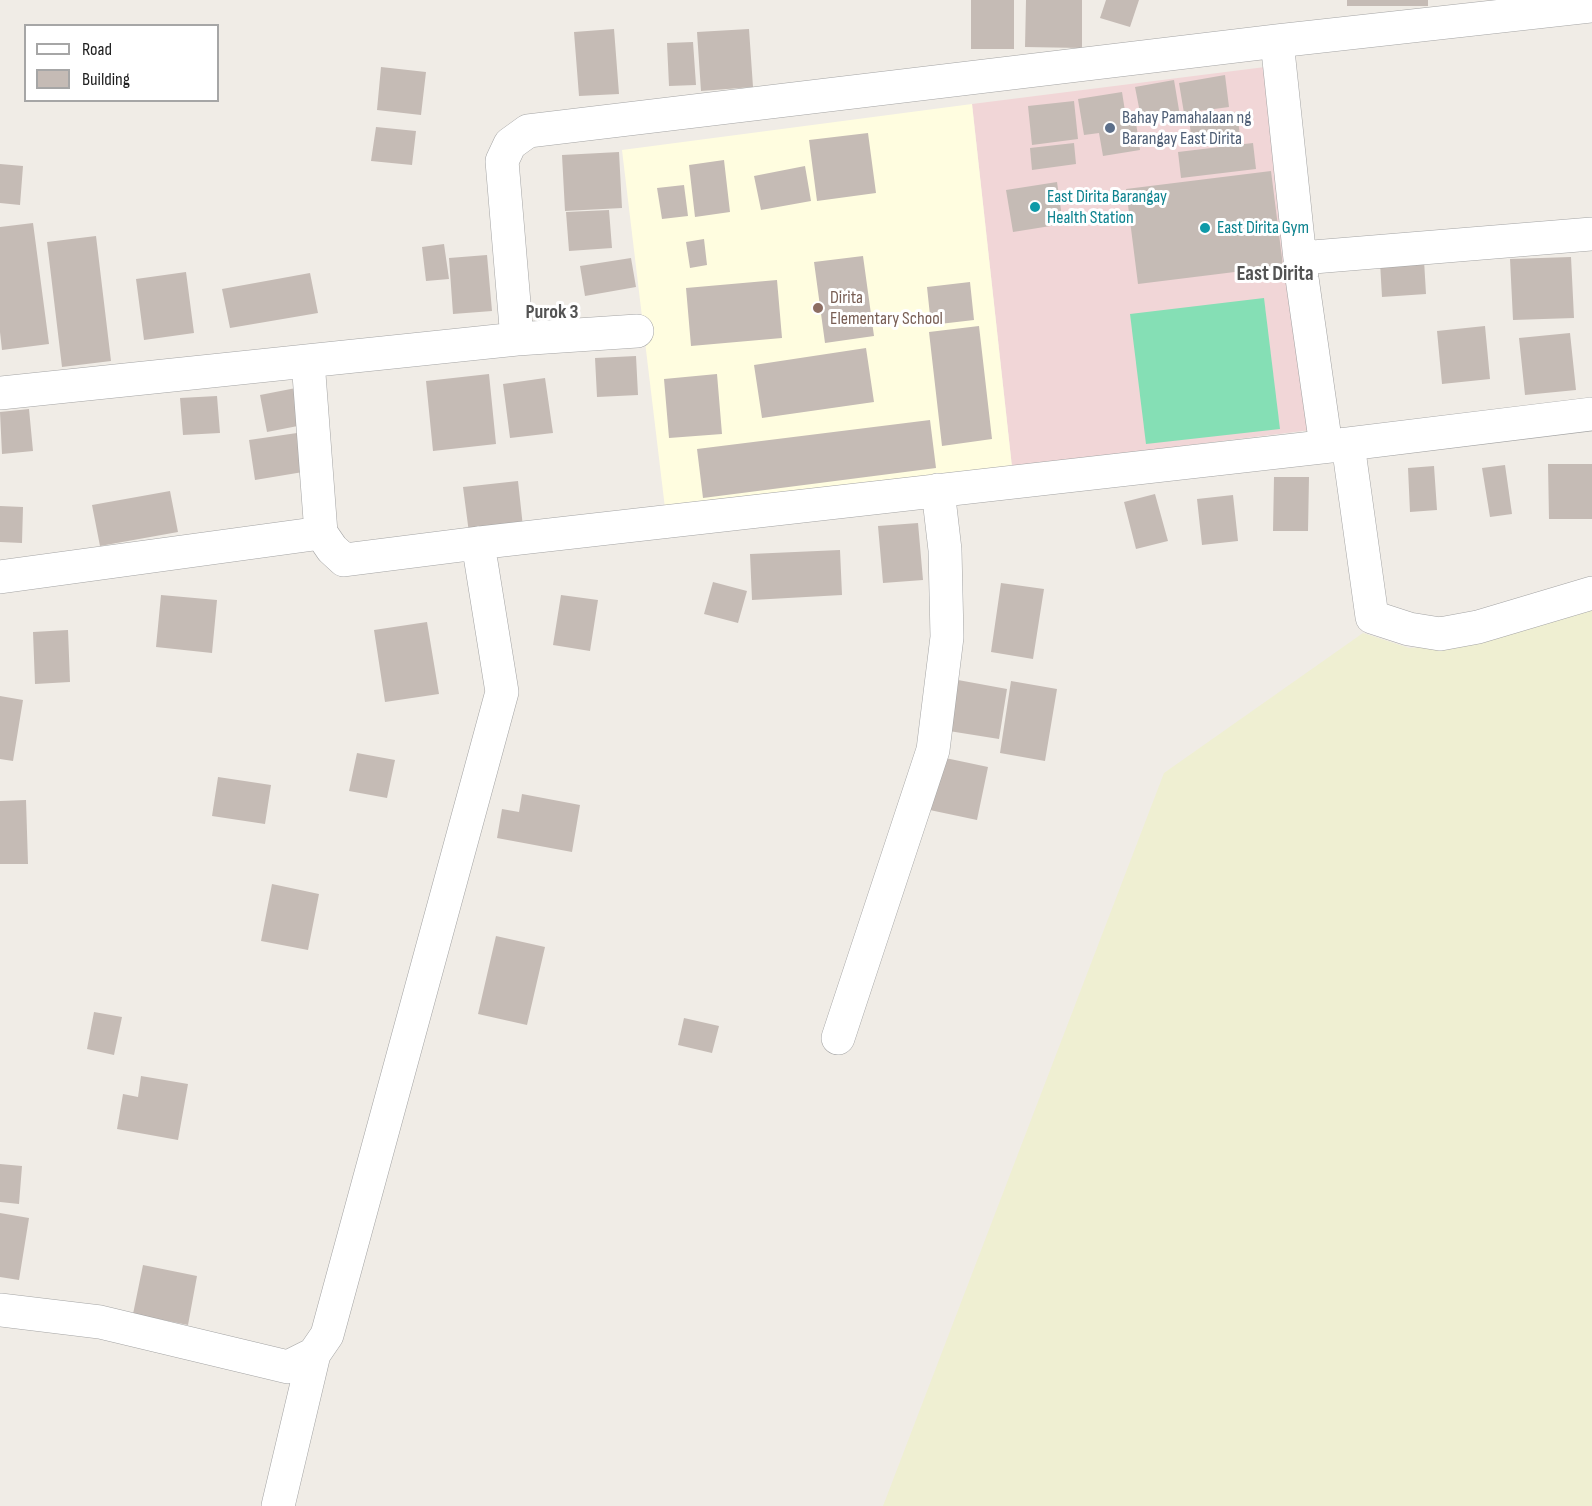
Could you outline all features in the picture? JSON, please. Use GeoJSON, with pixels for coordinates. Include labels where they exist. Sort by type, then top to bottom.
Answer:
{"type":"FeatureCollection","features":[{"type":"Feature","properties":{"kind":"street"},"geometry":{"type":"LineString","coordinates":[[517,339],[502,161],[510,144],[528,130],[1592,6]]}},
{"type":"Feature","properties":{"kind":"street"},"geometry":{"type":"LineString","coordinates":[[1278,41],[1301,258],[1372,617],[1409,629],[1440,634],[1478,627],[1592,593]]}},
{"type":"Feature","properties":{"kind":"street"},"geometry":{"type":"LineString","coordinates":[[1301,258],[1592,234]]}},
{"type":"Feature","properties":{"kind":"street"},"geometry":{"type":"LineString","coordinates":[[0,393],[517,339],[637,331]]}},
{"type":"Feature","properties":{"kind":"street"},"geometry":{"type":"LineString","coordinates":[[308,361],[321,533],[332,549],[344,560],[1592,414]]}},
{"type":"Feature","properties":{"kind":"street"},"geometry":{"type":"LineString","coordinates":[[838,1038],[933,750],[947,637],[945,550],[938,490]]}},
{"type":"Feature","properties":{"kind":"street"},"geometry":{"type":"LineString","coordinates":[[0,577],[321,533]]}},
{"type":"Feature","properties":{"kind":"street"},"geometry":{"type":"LineString","coordinates":[[278,1506],[314,1354],[327,1335],[502,692],[478,543]]}},
{"type":"Feature","properties":{"kind":"street"},"geometry":{"type":"LineString","coordinates":[[0,1310],[100,1322],[288,1367],[314,1354]]}},
{"type":"Feature","properties":{"kind":"shaded area"},"geometry":{"type":"Polygon","coordinates":[[[1265,67],[1311,430],[1012,467],[972,104],[1265,67]]]}},
{"type":"Feature","properties":{"kind":"shaded area","name":"Dirita Elementary School"},"geometry":{"type":"Polygon","coordinates":[[[972,104],[1012,467],[665,508],[622,150],[972,104]]]}},
{"type":"Feature","properties":{"kind":"green space"},"geometry":{"type":"Polygon","coordinates":[[[1264,298],[1280,429],[1146,444],[1130,314],[1264,298]]]}},
{"type":"Feature","properties":{"kind":"green space"},"geometry":{"type":"Polygon","coordinates":[[[1592,604],[1592,1506],[883,1506],[1164,773],[1363,633],[1409,648],[1461,645],[1592,604]]]}},
{"type":"Feature","properties":{"kind":"building"},"geometry":{"type":"Polygon","coordinates":[[[971,0],[1014,0],[1014,49],[971,49],[971,0]]]}},
{"type":"Feature","properties":{"kind":"building"},"geometry":{"type":"Polygon","coordinates":[[[1026,0],[1082,0],[1082,48],[1025,47],[1026,0]]]}},
{"type":"Feature","properties":{"kind":"building"},"geometry":{"type":"Polygon","coordinates":[[[1106,0],[1139,0],[1130,27],[1100,18],[1106,0]]]}},
{"type":"Feature","properties":{"kind":"building"},"geometry":{"type":"Polygon","coordinates":[[[1347,0],[1428,0],[1428,6],[1347,6],[1347,0]]]}},
{"type":"Feature","properties":{"kind":"building"},"geometry":{"type":"Polygon","coordinates":[[[614,29],[619,94],[579,96],[574,32],[614,29]]]}},
{"type":"Feature","properties":{"kind":"building"},"geometry":{"type":"Polygon","coordinates":[[[749,29],[753,87],[701,91],[697,32],[749,29]]]}},
{"type":"Feature","properties":{"kind":"building"},"geometry":{"type":"Polygon","coordinates":[[[693,42],[696,85],[669,86],[667,43],[693,42]]]}},
{"type":"Feature","properties":{"kind":"building"},"geometry":{"type":"Polygon","coordinates":[[[381,67],[426,72],[421,115],[377,110],[381,67]]]}},
{"type":"Feature","properties":{"kind":"building"},"geometry":{"type":"Polygon","coordinates":[[[1225,75],[1229,107],[1184,113],[1179,83],[1225,75]]]}},
{"type":"Feature","properties":{"kind":"building"},"geometry":{"type":"Polygon","coordinates":[[[1174,80],[1180,116],[1142,123],[1135,87],[1174,80]]]}},
{"type":"Feature","properties":{"kind":"building","name":"Bahay Pamahalaan ng Barangay East Dirita"},"geometry":{"type":"Polygon","coordinates":[[[1122,92],[1127,124],[1136,123],[1140,150],[1103,156],[1099,133],[1084,135],[1078,99],[1122,92]]]}},
{"type":"Feature","properties":{"kind":"building"},"geometry":{"type":"Polygon","coordinates":[[[1074,101],[1078,139],[1032,145],[1028,106],[1074,101]]]}},
{"type":"Feature","properties":{"kind":"building"},"geometry":{"type":"Polygon","coordinates":[[[1237,112],[1240,136],[1192,143],[1189,119],[1237,112]]]}},
{"type":"Feature","properties":{"kind":"building"},"geometry":{"type":"Polygon","coordinates":[[[376,127],[416,131],[412,165],[371,161],[376,127]]]}},
{"type":"Feature","properties":{"kind":"building"},"geometry":{"type":"Polygon","coordinates":[[[868,133],[876,193],[817,201],[809,140],[868,133]]]}},
{"type":"Feature","properties":{"kind":"building"},"geometry":{"type":"Polygon","coordinates":[[[1074,143],[1076,164],[1032,170],[1030,148],[1074,143]]]}},
{"type":"Feature","properties":{"kind":"building"},"geometry":{"type":"Polygon","coordinates":[[[1253,143],[1256,169],[1181,178],[1178,152],[1253,143]]]}},
{"type":"Feature","properties":{"kind":"building"},"geometry":{"type":"Polygon","coordinates":[[[619,152],[622,208],[565,211],[562,155],[619,152]]]}},
{"type":"Feature","properties":{"kind":"building"},"geometry":{"type":"Polygon","coordinates":[[[724,160],[730,212],[695,217],[689,165],[724,160]]]}},
{"type":"Feature","properties":{"kind":"building"},"geometry":{"type":"Polygon","coordinates":[[[0,164],[23,166],[20,205],[0,203],[0,164]]]}},
{"type":"Feature","properties":{"kind":"building"},"geometry":{"type":"Polygon","coordinates":[[[805,166],[811,201],[761,210],[754,176],[805,166]]]}},
{"type":"Feature","properties":{"kind":"building","name":"East Dirita Gym"},"geometry":{"type":"Polygon","coordinates":[[[1271,171],[1283,266],[1138,284],[1126,189],[1271,171]]]}},
{"type":"Feature","properties":{"kind":"building","name":"East Dirita Barangay Health Station"},"geometry":{"type":"Polygon","coordinates":[[[1057,182],[1063,224],[1013,232],[1006,190],[1057,182]]]}},
{"type":"Feature","properties":{"kind":"building"},"geometry":{"type":"Polygon","coordinates":[[[684,185],[688,216],[662,219],[657,188],[684,185]]]}},
{"type":"Feature","properties":{"kind":"building"},"geometry":{"type":"Polygon","coordinates":[[[609,210],[612,248],[569,251],[566,212],[609,210]]]}},
{"type":"Feature","properties":{"kind":"building"},"geometry":{"type":"Polygon","coordinates":[[[33,223],[49,344],[2,350],[0,227],[33,223]]]}},
{"type":"Feature","properties":{"kind":"building"},"geometry":{"type":"Polygon","coordinates":[[[96,236],[111,361],[62,367],[47,242],[96,236]]]}},
{"type":"Feature","properties":{"kind":"building"},"geometry":{"type":"Polygon","coordinates":[[[704,239],[707,265],[690,268],[686,242],[704,239]]]}},
{"type":"Feature","properties":{"kind":"building"},"geometry":{"type":"Polygon","coordinates":[[[444,244],[449,279],[426,281],[422,247],[444,244]]]}},
{"type":"Feature","properties":{"kind":"building"},"geometry":{"type":"Polygon","coordinates":[[[487,255],[492,311],[453,314],[449,258],[487,255]]]}},
{"type":"Feature","properties":{"kind":"building"},"geometry":{"type":"Polygon","coordinates":[[[863,256],[874,336],[825,343],[814,262],[863,256]]]}},
{"type":"Feature","properties":{"kind":"building"},"geometry":{"type":"Polygon","coordinates":[[[1571,257],[1574,318],[1513,320],[1510,259],[1571,257]]]}},
{"type":"Feature","properties":{"kind":"building"},"geometry":{"type":"Polygon","coordinates":[[[631,258],[636,287],[585,296],[580,266],[631,258]]]}},
{"type":"Feature","properties":{"kind":"building"},"geometry":{"type":"Polygon","coordinates":[[[1424,260],[1426,294],[1382,297],[1380,262],[1424,260]]]}},
{"type":"Feature","properties":{"kind":"building"},"geometry":{"type":"Polygon","coordinates":[[[186,272],[194,333],[144,340],[136,279],[186,272]]]}},
{"type":"Feature","properties":{"kind":"building"},"geometry":{"type":"Polygon","coordinates":[[[310,273],[318,313],[230,328],[222,289],[310,273]]]}},
{"type":"Feature","properties":{"kind":"building"},"geometry":{"type":"Polygon","coordinates":[[[777,280],[782,338],[691,346],[686,288],[777,280]]]}},
{"type":"Feature","properties":{"kind":"building"},"geometry":{"type":"Polygon","coordinates":[[[970,282],[974,320],[931,325],[927,287],[970,282]]]}},
{"type":"Feature","properties":{"kind":"building"},"geometry":{"type":"Polygon","coordinates":[[[979,326],[992,439],[942,446],[929,332],[979,326]]]}},
{"type":"Feature","properties":{"kind":"building"},"geometry":{"type":"Polygon","coordinates":[[[1485,326],[1490,379],[1442,384],[1437,331],[1485,326]]]}},
{"type":"Feature","properties":{"kind":"building"},"geometry":{"type":"Polygon","coordinates":[[[1570,333],[1576,390],[1525,395],[1519,338],[1570,333]]]}},
{"type":"Feature","properties":{"kind":"building"},"geometry":{"type":"Polygon","coordinates":[[[866,348],[874,402],[762,418],[754,365],[866,348]]]}},
{"type":"Feature","properties":{"kind":"building"},"geometry":{"type":"Polygon","coordinates":[[[636,356],[638,395],[597,397],[595,358],[636,356]]]}},
{"type":"Feature","properties":{"kind":"building"},"geometry":{"type":"Polygon","coordinates":[[[489,374],[496,444],[433,451],[426,381],[489,374]]]}},
{"type":"Feature","properties":{"kind":"building"},"geometry":{"type":"Polygon","coordinates":[[[717,374],[722,434],[669,438],[664,379],[717,374]]]}},
{"type":"Feature","properties":{"kind":"building"},"geometry":{"type":"Polygon","coordinates":[[[545,378],[553,433],[510,438],[503,384],[545,378]]]}},
{"type":"Feature","properties":{"kind":"building"},"geometry":{"type":"Polygon","coordinates":[[[301,387],[308,424],[267,432],[260,395],[301,387]]]}},
{"type":"Feature","properties":{"kind":"building"},"geometry":{"type":"Polygon","coordinates":[[[217,396],[220,433],[183,435],[180,398],[217,396]]]}},
{"type":"Feature","properties":{"kind":"building"},"geometry":{"type":"Polygon","coordinates":[[[29,409],[33,451],[2,454],[0,412],[29,409]]]}},
{"type":"Feature","properties":{"kind":"building"},"geometry":{"type":"Polygon","coordinates":[[[930,420],[936,468],[703,498],[697,449],[930,420]]]}},
{"type":"Feature","properties":{"kind":"building"},"geometry":{"type":"Polygon","coordinates":[[[297,433],[303,472],[255,480],[249,440],[297,433]]]}},
{"type":"Feature","properties":{"kind":"building"},"geometry":{"type":"Polygon","coordinates":[[[1548,464],[1592,464],[1592,519],[1549,519],[1548,464]]]}},
{"type":"Feature","properties":{"kind":"building"},"geometry":{"type":"Polygon","coordinates":[[[1505,465],[1512,514],[1490,517],[1482,468],[1505,465]]]}},
{"type":"Feature","properties":{"kind":"building"},"geometry":{"type":"Polygon","coordinates":[[[1434,466],[1437,510],[1410,512],[1408,468],[1434,466]]]}},
{"type":"Feature","properties":{"kind":"building"},"geometry":{"type":"Polygon","coordinates":[[[1274,477],[1309,477],[1308,531],[1273,531],[1274,477]]]}},
{"type":"Feature","properties":{"kind":"building"},"geometry":{"type":"Polygon","coordinates":[[[518,481],[523,527],[469,533],[463,487],[518,481]]]}},
{"type":"Feature","properties":{"kind":"building"},"geometry":{"type":"Polygon","coordinates":[[[170,491],[178,532],[100,546],[92,505],[170,491]]]}},
{"type":"Feature","properties":{"kind":"building"},"geometry":{"type":"Polygon","coordinates":[[[1155,494],[1168,541],[1136,549],[1124,502],[1155,494]]]}},
{"type":"Feature","properties":{"kind":"building"},"geometry":{"type":"Polygon","coordinates":[[[1233,495],[1238,541],[1202,545],[1197,499],[1233,495]]]}},
{"type":"Feature","properties":{"kind":"building"},"geometry":{"type":"Polygon","coordinates":[[[0,506],[23,507],[22,543],[0,542],[0,506]]]}},
{"type":"Feature","properties":{"kind":"building"},"geometry":{"type":"Polygon","coordinates":[[[918,523],[923,580],[883,583],[878,526],[918,523]]]}},
{"type":"Feature","properties":{"kind":"building"},"geometry":{"type":"Polygon","coordinates":[[[840,550],[842,595],[752,600],[750,554],[840,550]]]}},
{"type":"Feature","properties":{"kind":"building"},"geometry":{"type":"Polygon","coordinates":[[[713,582],[747,591],[738,623],[704,614],[713,582]]]}},
{"type":"Feature","properties":{"kind":"building"},"geometry":{"type":"Polygon","coordinates":[[[1001,583],[1044,589],[1033,659],[991,652],[1001,583]]]}},
{"type":"Feature","properties":{"kind":"building"},"geometry":{"type":"Polygon","coordinates":[[[161,595],[217,600],[212,653],[156,647],[161,595]]]}},
{"type":"Feature","properties":{"kind":"building"},"geometry":{"type":"Polygon","coordinates":[[[561,595],[598,600],[590,651],[553,645],[561,595]]]}},
{"type":"Feature","properties":{"kind":"building"},"geometry":{"type":"Polygon","coordinates":[[[427,622],[439,694],[385,702],[374,630],[427,622]]]}},
{"type":"Feature","properties":{"kind":"building"},"geometry":{"type":"Polygon","coordinates":[[[68,630],[70,682],[35,684],[33,632],[68,630]]]}},
{"type":"Feature","properties":{"kind":"building"},"geometry":{"type":"Polygon","coordinates":[[[958,680],[1007,689],[999,739],[949,731],[958,680]]]}},
{"type":"Feature","properties":{"kind":"building"},"geometry":{"type":"Polygon","coordinates":[[[1011,681],[1057,689],[1045,761],[1000,753],[1011,681]]]}},
{"type":"Feature","properties":{"kind":"building"},"geometry":{"type":"Polygon","coordinates":[[[0,696],[23,700],[13,761],[0,759],[0,696]]]}},
{"type":"Feature","properties":{"kind":"building"},"geometry":{"type":"Polygon","coordinates":[[[357,753],[395,760],[387,798],[349,791],[357,753]]]}},
{"type":"Feature","properties":{"kind":"building"},"geometry":{"type":"Polygon","coordinates":[[[936,756],[988,767],[977,820],[925,809],[936,756]]]}},
{"type":"Feature","properties":{"kind":"building"},"geometry":{"type":"Polygon","coordinates":[[[218,777],[271,785],[265,824],[212,816],[218,777]]]}},
{"type":"Feature","properties":{"kind":"building"},"geometry":{"type":"Polygon","coordinates":[[[522,794],[580,805],[572,852],[497,838],[502,809],[519,812],[522,794]]]}},
{"type":"Feature","properties":{"kind":"building"},"geometry":{"type":"Polygon","coordinates":[[[26,800],[28,864],[0,864],[0,801],[26,800]]]}},
{"type":"Feature","properties":{"kind":"building"},"geometry":{"type":"Polygon","coordinates":[[[272,884],[319,894],[308,950],[261,941],[272,884]]]}},
{"type":"Feature","properties":{"kind":"building"},"geometry":{"type":"Polygon","coordinates":[[[496,936],[545,947],[527,1025],[478,1014],[496,936]]]}},
{"type":"Feature","properties":{"kind":"building"},"geometry":{"type":"Polygon","coordinates":[[[94,1012],[122,1017],[114,1055],[87,1049],[94,1012]]]}},
{"type":"Feature","properties":{"kind":"building"},"geometry":{"type":"Polygon","coordinates":[[[684,1018],[719,1026],[712,1053],[678,1045],[684,1018]]]}},
{"type":"Feature","properties":{"kind":"building"},"geometry":{"type":"Polygon","coordinates":[[[141,1076],[188,1084],[178,1140],[117,1129],[123,1094],[138,1097],[141,1076]]]}},
{"type":"Feature","properties":{"kind":"building"},"geometry":{"type":"Polygon","coordinates":[[[0,1164],[22,1166],[19,1204],[0,1202],[0,1164]]]}},
{"type":"Feature","properties":{"kind":"building"},"geometry":{"type":"Polygon","coordinates":[[[0,1213],[29,1218],[19,1280],[0,1277],[0,1213]]]}},
{"type":"Feature","properties":{"kind":"building"},"geometry":{"type":"Polygon","coordinates":[[[143,1265],[197,1276],[188,1325],[133,1314],[143,1265]]]}},
{"type":"Feature","properties":{"kind":"place","name":"Bahay Pamahalaan ng Barangay East Dirita"},"geometry":{"type":"Point","coordinates":[1110,128]}},
{"type":"Feature","properties":{"kind":"place","name":"East Dirita Barangay Health Station"},"geometry":{"type":"Point","coordinates":[1035,207]}},
{"type":"Feature","properties":{"kind":"place","name":"East Dirita Gym"},"geometry":{"type":"Point","coordinates":[1205,228]}},
{"type":"Feature","properties":{"kind":"place","name":"Dirita Elementary School"},"geometry":{"type":"Point","coordinates":[818,308]}},
{"type":"Feature","properties":{"kind":"district","name":"East Dirita"},"geometry":{"type":"Point","coordinates":[1275,275]}},
{"type":"Feature","properties":{"kind":"district","name":"Purok 3"},"geometry":{"type":"Point","coordinates":[552,313]}}]}
